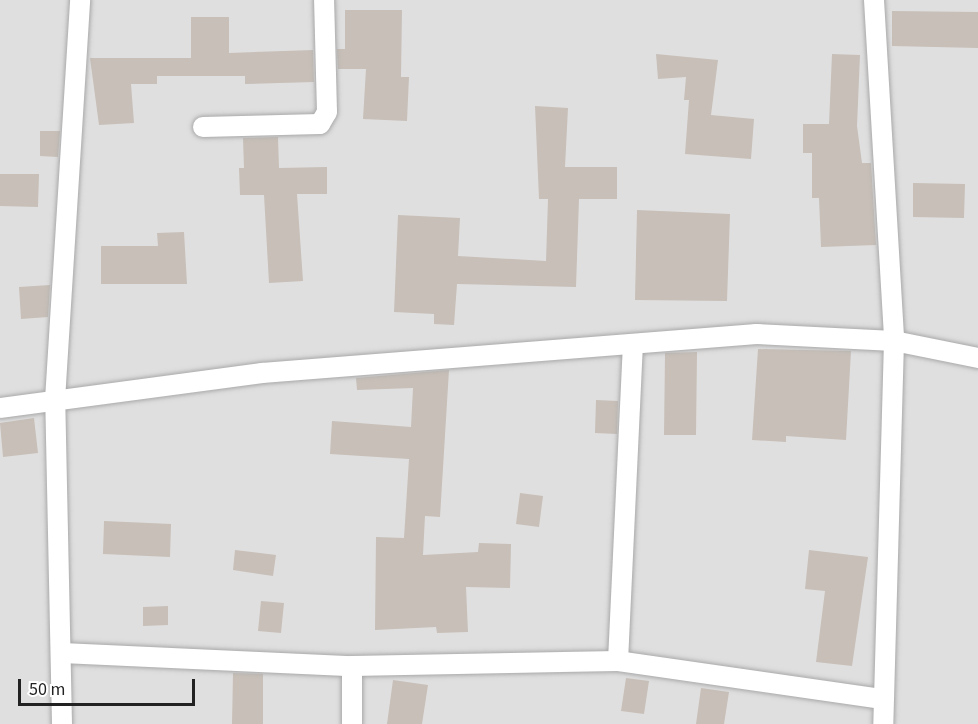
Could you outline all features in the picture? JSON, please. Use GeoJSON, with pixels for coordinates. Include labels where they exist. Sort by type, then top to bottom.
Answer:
{"type":"FeatureCollection","features":[{"type":"Feature","properties":{"kind":"street"},"geometry":{"type":"LineString","coordinates":[[62,724],[62,653],[54,499],[55,400],[80,0]]}},
{"type":"Feature","properties":{"kind":"street"},"geometry":{"type":"LineString","coordinates":[[203,127],[320,124],[327,112],[324,0]]}},
{"type":"Feature","properties":{"kind":"street"},"geometry":{"type":"LineString","coordinates":[[874,0],[894,341],[884,724]]}},
{"type":"Feature","properties":{"kind":"street"},"geometry":{"type":"LineString","coordinates":[[0,408],[262,373],[756,334],[894,341],[978,358]]}},
{"type":"Feature","properties":{"kind":"street"},"geometry":{"type":"LineString","coordinates":[[618,661],[633,344]]}},
{"type":"Feature","properties":{"kind":"street"},"geometry":{"type":"LineString","coordinates":[[62,653],[352,666],[618,661],[883,699]]}},
{"type":"Feature","properties":{"kind":"street"},"geometry":{"type":"LineString","coordinates":[[352,666],[352,724]]}},
{"type":"Feature","properties":{"kind":"shaded area"},"geometry":{"type":"Polygon","coordinates":[[[0,0],[978,0],[978,724],[0,724],[0,0]]]}},
{"type":"Feature","properties":{"kind":"building"},"geometry":{"type":"Polygon","coordinates":[[[345,10],[402,10],[401,77],[409,77],[407,121],[363,119],[366,69],[338,69],[337,49],[345,49],[345,10]]]}},
{"type":"Feature","properties":{"kind":"building"},"geometry":{"type":"Polygon","coordinates":[[[892,11],[978,12],[978,48],[892,46],[892,11]]]}},
{"type":"Feature","properties":{"kind":"building"},"geometry":{"type":"Polygon","coordinates":[[[191,17],[229,17],[229,53],[313,50],[314,82],[245,84],[245,76],[157,76],[157,84],[131,84],[134,123],[99,125],[90,58],[191,58],[191,17]]]}},
{"type":"Feature","properties":{"kind":"building"},"geometry":{"type":"Polygon","coordinates":[[[656,54],[718,60],[711,115],[754,119],[751,159],[685,154],[689,100],[684,100],[686,77],[658,79],[656,54]]]}},
{"type":"Feature","properties":{"kind":"building"},"geometry":{"type":"Polygon","coordinates":[[[832,54],[860,55],[857,126],[862,163],[871,163],[876,245],[821,247],[819,198],[812,198],[812,153],[803,153],[803,124],[829,124],[832,54]]]}},
{"type":"Feature","properties":{"kind":"building"},"geometry":{"type":"Polygon","coordinates":[[[535,106],[568,108],[565,167],[617,167],[617,199],[579,199],[576,287],[457,284],[454,325],[434,324],[434,314],[394,312],[398,215],[460,218],[458,256],[546,261],[548,199],[539,199],[535,106]]]}},
{"type":"Feature","properties":{"kind":"building"},"geometry":{"type":"Polygon","coordinates":[[[40,131],[60,131],[58,157],[40,156],[40,131]]]}},
{"type":"Feature","properties":{"kind":"building"},"geometry":{"type":"Polygon","coordinates":[[[278,137],[279,168],[327,167],[327,194],[297,194],[303,281],[269,283],[264,195],[240,195],[239,168],[244,168],[243,138],[278,137]]]}},
{"type":"Feature","properties":{"kind":"building"},"geometry":{"type":"Polygon","coordinates":[[[0,174],[39,174],[38,207],[0,206],[0,174]]]}},
{"type":"Feature","properties":{"kind":"building"},"geometry":{"type":"Polygon","coordinates":[[[913,183],[965,184],[964,218],[913,217],[913,183]]]}},
{"type":"Feature","properties":{"kind":"building"},"geometry":{"type":"Polygon","coordinates":[[[637,210],[730,214],[727,301],[635,300],[637,210]]]}},
{"type":"Feature","properties":{"kind":"building"},"geometry":{"type":"Polygon","coordinates":[[[184,232],[187,284],[101,284],[101,246],[158,246],[157,233],[184,232]]]}},
{"type":"Feature","properties":{"kind":"building"},"geometry":{"type":"Polygon","coordinates":[[[50,285],[48,317],[21,319],[19,287],[50,285]]]}},
{"type":"Feature","properties":{"kind":"building"},"geometry":{"type":"Polygon","coordinates":[[[758,349],[851,351],[846,440],[786,436],[786,442],[752,440],[758,349]]]}},
{"type":"Feature","properties":{"kind":"building"},"geometry":{"type":"Polygon","coordinates":[[[697,352],[696,435],[664,435],[665,353],[697,352]]]}},
{"type":"Feature","properties":{"kind":"building"},"geometry":{"type":"Polygon","coordinates":[[[449,370],[440,517],[425,516],[423,555],[478,552],[479,543],[511,544],[510,588],[466,587],[468,632],[437,633],[436,627],[375,630],[376,537],[404,538],[409,459],[330,454],[332,421],[411,427],[413,388],[357,390],[356,378],[449,370]]]}},
{"type":"Feature","properties":{"kind":"building"},"geometry":{"type":"Polygon","coordinates":[[[596,400],[618,401],[617,434],[595,433],[596,400]]]}},
{"type":"Feature","properties":{"kind":"building"},"geometry":{"type":"Polygon","coordinates":[[[34,418],[38,453],[3,457],[0,423],[34,418]]]}},
{"type":"Feature","properties":{"kind":"building"},"geometry":{"type":"Polygon","coordinates":[[[520,493],[543,496],[539,527],[516,524],[520,493]]]}},
{"type":"Feature","properties":{"kind":"building"},"geometry":{"type":"Polygon","coordinates":[[[104,521],[171,524],[170,557],[103,554],[104,521]]]}},
{"type":"Feature","properties":{"kind":"building"},"geometry":{"type":"Polygon","coordinates":[[[235,550],[276,555],[273,576],[233,570],[235,550]]]}},
{"type":"Feature","properties":{"kind":"building"},"geometry":{"type":"Polygon","coordinates":[[[809,550],[868,557],[852,666],[816,662],[825,591],[805,589],[809,550]]]}},
{"type":"Feature","properties":{"kind":"building"},"geometry":{"type":"Polygon","coordinates":[[[261,601],[284,603],[281,633],[258,631],[261,601]]]}},
{"type":"Feature","properties":{"kind":"building"},"geometry":{"type":"Polygon","coordinates":[[[168,606],[168,625],[143,626],[143,607],[168,606]]]}},
{"type":"Feature","properties":{"kind":"building"},"geometry":{"type":"Polygon","coordinates":[[[233,673],[263,674],[263,724],[232,724],[233,673]]]}},
{"type":"Feature","properties":{"kind":"building"},"geometry":{"type":"Polygon","coordinates":[[[626,678],[649,681],[644,714],[621,711],[626,678]]]}},
{"type":"Feature","properties":{"kind":"building"},"geometry":{"type":"Polygon","coordinates":[[[393,680],[428,685],[422,724],[387,724],[393,680]]]}},
{"type":"Feature","properties":{"kind":"building"},"geometry":{"type":"Polygon","coordinates":[[[701,688],[729,692],[724,724],[696,724],[701,688]]]}}]}
